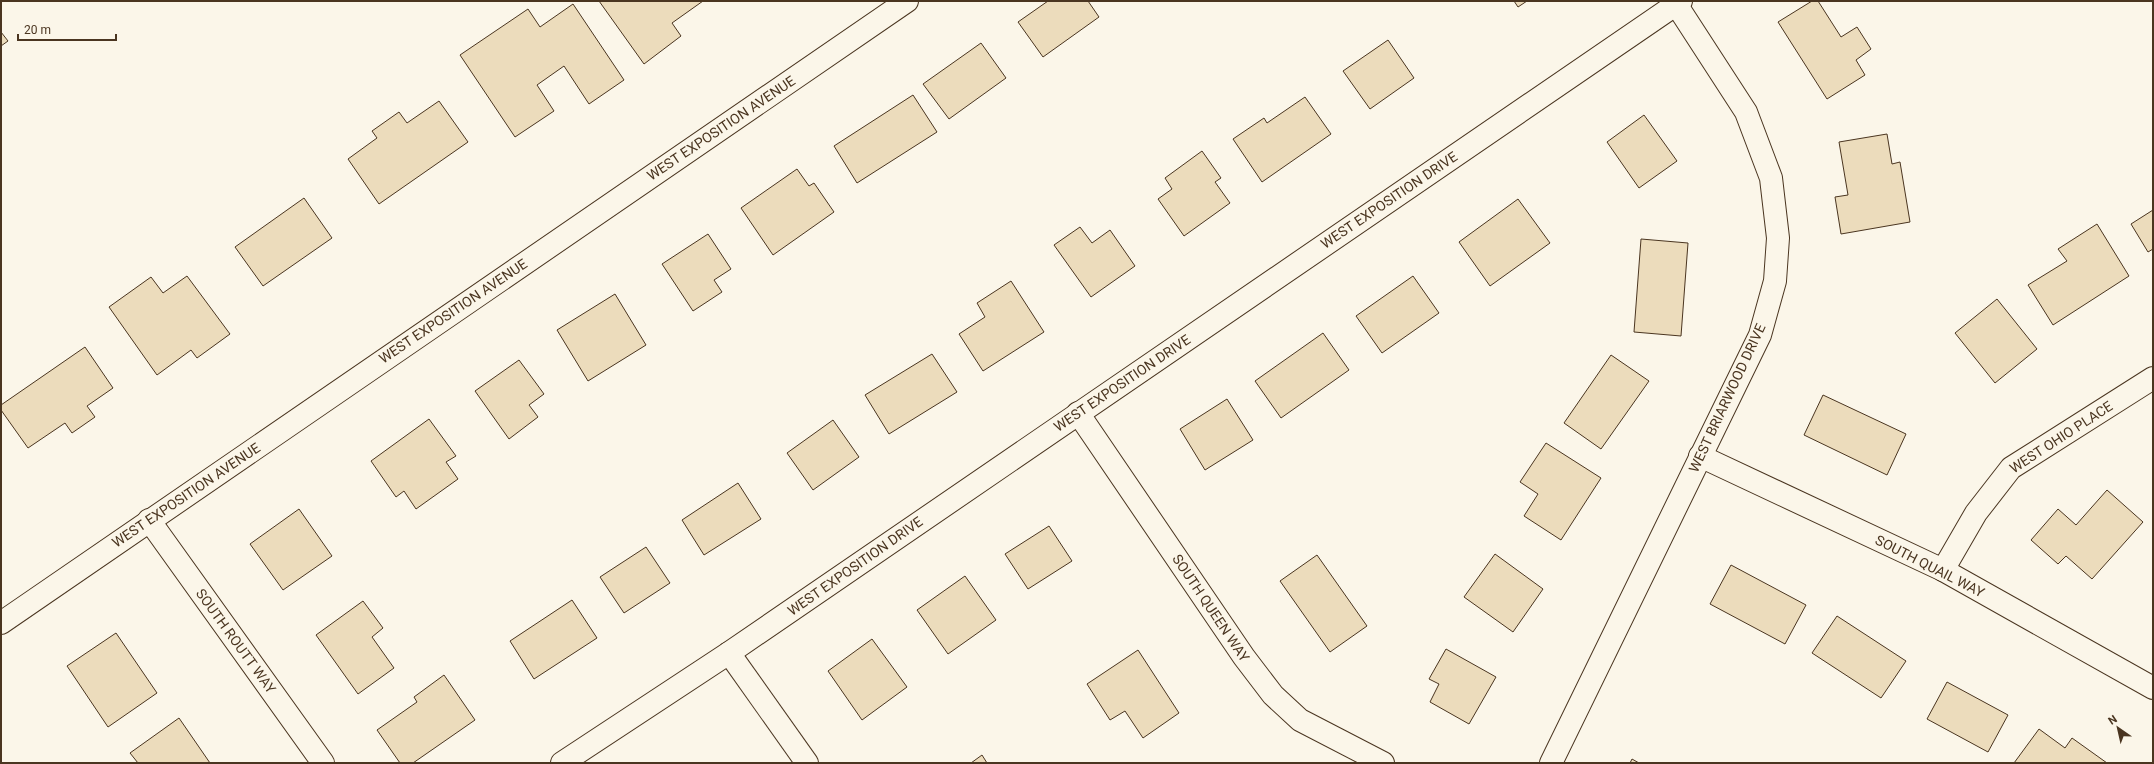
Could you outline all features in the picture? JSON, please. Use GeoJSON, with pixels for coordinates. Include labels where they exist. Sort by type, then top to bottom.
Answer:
{"type":"FeatureCollection","features":[{"type":"Feature","properties":{"kind":"street","name":"WEST EXPOSITION AVENUE"},"geometry":{"type":"LineString","coordinates":[[1,622],[906,1]]}},
{"type":"Feature","properties":{"kind":"street","name":"WEST EXPOSITION DRIVE"},"geometry":{"type":"LineString","coordinates":[[562,763],[729,653],[1677,2]]}},
{"type":"Feature","properties":{"kind":"street","name":"WEST BRIARWOOD DRIVE"},"geometry":{"type":"LineString","coordinates":[[1550,763],[1760,335],[1775,281],[1778,238],[1771,178],[1746,112],[1677,2]]}},
{"type":"Feature","properties":{"kind":"street","name":"WEST OHIO PLACE"},"geometry":{"type":"LineString","coordinates":[[1943,570],[1976,513],[2011,468],[2153,378]]}},
{"type":"Feature","properties":{"kind":"street","name":"SOUTH QUEEN WAY"},"geometry":{"type":"LineString","coordinates":[[1078,413],[1244,657],[1274,695],[1300,720],[1383,763]]}},
{"type":"Feature","properties":{"kind":"street","name":"SOUTH QUAIL WAY"},"geometry":{"type":"LineString","coordinates":[[1700,456],[1943,570],[2153,688]]}},
{"type":"Feature","properties":{"kind":"street","name":"SOUTH ROUTT WAY"},"geometry":{"type":"LineString","coordinates":[[149,520],[324,763]]}},
{"type":"Feature","properties":{"kind":"street"},"geometry":{"type":"LineString","coordinates":[[729,653],[807,763]]}},
{"type":"Feature","properties":{"kind":"building"},"geometry":{"type":"Polygon","coordinates":[[[599,1],[703,1],[672,23],[681,36],[644,64],[599,1]]]}},
{"type":"Feature","properties":{"kind":"building"},"geometry":{"type":"Polygon","coordinates":[[[1048,1],[1088,1],[1099,17],[1043,57],[1018,22],[1048,1]]]}},
{"type":"Feature","properties":{"kind":"building"},"geometry":{"type":"Polygon","coordinates":[[[1514,1],[1527,1],[1518,7],[1514,1]]]}},
{"type":"Feature","properties":{"kind":"building"},"geometry":{"type":"Polygon","coordinates":[[[1812,1],[1818,1],[1841,37],[1857,27],[1871,49],[1856,60],[1865,75],[1827,99],[1778,22],[1812,1]]]}},
{"type":"Feature","properties":{"kind":"building"},"geometry":{"type":"Polygon","coordinates":[[[573,4],[624,80],[589,104],[564,66],[537,85],[554,111],[515,137],[460,55],[528,9],[540,27],[573,4]]]}},
{"type":"Feature","properties":{"kind":"building"},"geometry":{"type":"Polygon","coordinates":[[[1,32],[8,41],[1,46],[1,32]]]}},
{"type":"Feature","properties":{"kind":"building"},"geometry":{"type":"Polygon","coordinates":[[[1388,40],[1414,78],[1370,109],[1343,71],[1388,40]]]}},
{"type":"Feature","properties":{"kind":"building"},"geometry":{"type":"Polygon","coordinates":[[[981,43],[1006,78],[949,119],[923,84],[981,43]]]}},
{"type":"Feature","properties":{"kind":"building"},"geometry":{"type":"Polygon","coordinates":[[[913,95],[937,132],[857,183],[834,146],[913,95]]]}},
{"type":"Feature","properties":{"kind":"building"},"geometry":{"type":"Polygon","coordinates":[[[1305,97],[1331,134],[1262,182],[1233,139],[1264,118],[1267,123],[1305,97]]]}},
{"type":"Feature","properties":{"kind":"building"},"geometry":{"type":"Polygon","coordinates":[[[439,101],[468,142],[379,204],[348,159],[377,138],[372,131],[399,112],[407,123],[439,101]]]}},
{"type":"Feature","properties":{"kind":"building"},"geometry":{"type":"Polygon","coordinates":[[[1644,115],[1677,161],[1639,188],[1607,142],[1644,115]]]}},
{"type":"Feature","properties":{"kind":"building"},"geometry":{"type":"Polygon","coordinates":[[[1887,134],[1892,164],[1900,162],[1910,222],[1841,234],[1835,197],[1848,195],[1839,142],[1887,134]]]}},
{"type":"Feature","properties":{"kind":"building"},"geometry":{"type":"Polygon","coordinates":[[[1202,151],[1221,178],[1215,182],[1230,203],[1184,236],[1158,199],[1172,189],[1165,178],[1202,151]]]}},
{"type":"Feature","properties":{"kind":"building"},"geometry":{"type":"Polygon","coordinates":[[[797,169],[809,186],[814,183],[834,212],[773,255],[741,208],[797,169]]]}},
{"type":"Feature","properties":{"kind":"building"},"geometry":{"type":"Polygon","coordinates":[[[304,198],[332,238],[263,286],[235,247],[304,198]]]}},
{"type":"Feature","properties":{"kind":"building"},"geometry":{"type":"Polygon","coordinates":[[[1518,199],[1550,243],[1490,286],[1459,242],[1518,199]]]}},
{"type":"Feature","properties":{"kind":"building"},"geometry":{"type":"Polygon","coordinates":[[[2153,210],[2153,249],[2148,252],[2131,224],[2153,210]]]}},
{"type":"Feature","properties":{"kind":"building"},"geometry":{"type":"Polygon","coordinates":[[[2097,224],[2129,276],[2053,325],[2028,285],[2067,261],[2058,249],[2097,224]]]}},
{"type":"Feature","properties":{"kind":"building"},"geometry":{"type":"Polygon","coordinates":[[[1080,227],[1092,243],[1110,230],[1135,266],[1091,297],[1054,245],[1080,227]]]}},
{"type":"Feature","properties":{"kind":"building"},"geometry":{"type":"Polygon","coordinates":[[[708,234],[731,269],[714,280],[722,292],[693,311],[662,264],[708,234]]]}},
{"type":"Feature","properties":{"kind":"building"},"geometry":{"type":"Polygon","coordinates":[[[1641,239],[1688,243],[1681,336],[1634,332],[1641,239]]]}},
{"type":"Feature","properties":{"kind":"building"},"geometry":{"type":"Polygon","coordinates":[[[187,276],[230,334],[197,358],[191,350],[157,375],[109,307],[151,277],[163,293],[187,276]]]}},
{"type":"Feature","properties":{"kind":"building"},"geometry":{"type":"Polygon","coordinates":[[[1413,276],[1439,313],[1382,353],[1356,316],[1413,276]]]}},
{"type":"Feature","properties":{"kind":"building"},"geometry":{"type":"Polygon","coordinates":[[[1011,281],[1044,332],[983,371],[959,334],[985,317],[977,303],[1011,281]]]}},
{"type":"Feature","properties":{"kind":"building"},"geometry":{"type":"Polygon","coordinates":[[[615,294],[646,345],[588,381],[557,330],[615,294]]]}},
{"type":"Feature","properties":{"kind":"building"},"geometry":{"type":"Polygon","coordinates":[[[1997,299],[2037,349],[1995,383],[1955,333],[1997,299]]]}},
{"type":"Feature","properties":{"kind":"building"},"geometry":{"type":"Polygon","coordinates":[[[1323,333],[1349,370],[1281,418],[1255,381],[1323,333]]]}},
{"type":"Feature","properties":{"kind":"building"},"geometry":{"type":"Polygon","coordinates":[[[85,347],[113,388],[87,406],[95,417],[72,433],[65,423],[28,448],[1,410],[1,405],[85,347]]]}},
{"type":"Feature","properties":{"kind":"building"},"geometry":{"type":"Polygon","coordinates":[[[932,354],[957,392],[889,434],[865,395],[932,354]]]}},
{"type":"Feature","properties":{"kind":"building"},"geometry":{"type":"Polygon","coordinates":[[[1611,355],[1649,381],[1601,449],[1564,423],[1611,355]]]}},
{"type":"Feature","properties":{"kind":"building"},"geometry":{"type":"Polygon","coordinates":[[[519,360],[544,394],[529,405],[538,417],[509,439],[475,391],[519,360]]]}},
{"type":"Feature","properties":{"kind":"building"},"geometry":{"type":"Polygon","coordinates":[[[1823,395],[1906,434],[1887,475],[1804,435],[1823,395]]]}},
{"type":"Feature","properties":{"kind":"building"},"geometry":{"type":"Polygon","coordinates":[[[1227,399],[1253,440],[1205,470],[1180,429],[1227,399]]]}},
{"type":"Feature","properties":{"kind":"building"},"geometry":{"type":"Polygon","coordinates":[[[429,419],[456,456],[446,462],[458,479],[416,509],[404,491],[396,497],[371,461],[429,419]]]}},
{"type":"Feature","properties":{"kind":"building"},"geometry":{"type":"Polygon","coordinates":[[[833,420],[859,457],[813,490],[787,453],[833,420]]]}},
{"type":"Feature","properties":{"kind":"building"},"geometry":{"type":"Polygon","coordinates":[[[1546,443],[1601,478],[1561,540],[1524,516],[1538,494],[1520,482],[1546,443]]]}},
{"type":"Feature","properties":{"kind":"building"},"geometry":{"type":"Polygon","coordinates":[[[738,483],[761,519],[704,555],[682,520],[738,483]]]}},
{"type":"Feature","properties":{"kind":"building"},"geometry":{"type":"Polygon","coordinates":[[[2107,490],[2143,522],[2092,579],[2066,556],[2058,564],[2031,540],[2058,509],[2076,525],[2107,490]]]}},
{"type":"Feature","properties":{"kind":"building"},"geometry":{"type":"Polygon","coordinates":[[[299,509],[332,556],[283,590],[250,544],[299,509]]]}},
{"type":"Feature","properties":{"kind":"building"},"geometry":{"type":"Polygon","coordinates":[[[1049,526],[1072,561],[1028,589],[1005,554],[1049,526]]]}},
{"type":"Feature","properties":{"kind":"building"},"geometry":{"type":"Polygon","coordinates":[[[646,547],[670,583],[624,613],[600,577],[646,547]]]}},
{"type":"Feature","properties":{"kind":"building"},"geometry":{"type":"Polygon","coordinates":[[[1495,554],[1543,589],[1513,632],[1464,597],[1495,554]]]}},
{"type":"Feature","properties":{"kind":"building"},"geometry":{"type":"Polygon","coordinates":[[[1317,555],[1367,626],[1330,652],[1280,581],[1317,555]]]}},
{"type":"Feature","properties":{"kind":"building"},"geometry":{"type":"Polygon","coordinates":[[[1731,565],[1806,605],[1785,644],[1710,604],[1731,565]]]}},
{"type":"Feature","properties":{"kind":"building"},"geometry":{"type":"Polygon","coordinates":[[[965,576],[996,620],[948,654],[917,610],[965,576]]]}},
{"type":"Feature","properties":{"kind":"building"},"geometry":{"type":"Polygon","coordinates":[[[572,600],[597,638],[534,679],[510,641],[572,600]]]}},
{"type":"Feature","properties":{"kind":"building"},"geometry":{"type":"Polygon","coordinates":[[[363,601],[383,628],[372,637],[394,668],[358,694],[316,635],[363,601]]]}},
{"type":"Feature","properties":{"kind":"building"},"geometry":{"type":"Polygon","coordinates":[[[1837,616],[1906,661],[1881,698],[1812,653],[1837,616]]]}},
{"type":"Feature","properties":{"kind":"building"},"geometry":{"type":"Polygon","coordinates":[[[116,633],[157,693],[108,727],[67,666],[116,633]]]}},
{"type":"Feature","properties":{"kind":"building"},"geometry":{"type":"Polygon","coordinates":[[[872,639],[907,687],[862,720],[828,671],[872,639]]]}},
{"type":"Feature","properties":{"kind":"building"},"geometry":{"type":"Polygon","coordinates":[[[1446,649],[1496,677],[1469,724],[1430,702],[1439,684],[1429,679],[1446,649]]]}},
{"type":"Feature","properties":{"kind":"building"},"geometry":{"type":"Polygon","coordinates":[[[1138,650],[1179,713],[1143,738],[1125,711],[1110,720],[1087,684],[1138,650]]]}},
{"type":"Feature","properties":{"kind":"building"},"geometry":{"type":"Polygon","coordinates":[[[444,675],[475,720],[413,763],[400,763],[377,730],[417,702],[414,697],[444,675]]]}},
{"type":"Feature","properties":{"kind":"building"},"geometry":{"type":"Polygon","coordinates":[[[1947,682],[2008,715],[1988,752],[1927,719],[1947,682]]]}},
{"type":"Feature","properties":{"kind":"building"},"geometry":{"type":"Polygon","coordinates":[[[179,718],[210,763],[138,763],[130,753],[179,718]]]}},
{"type":"Feature","properties":{"kind":"building"},"geometry":{"type":"Polygon","coordinates":[[[2039,729],[2065,748],[2072,738],[2107,763],[2014,763],[2039,729]]]}},
{"type":"Feature","properties":{"kind":"building"},"geometry":{"type":"Polygon","coordinates":[[[982,755],[987,763],[971,763],[982,755]]]}},
{"type":"Feature","properties":{"kind":"building"},"geometry":{"type":"Polygon","coordinates":[[[1632,759],[1639,763],[1630,763],[1632,759]]]}}]}
